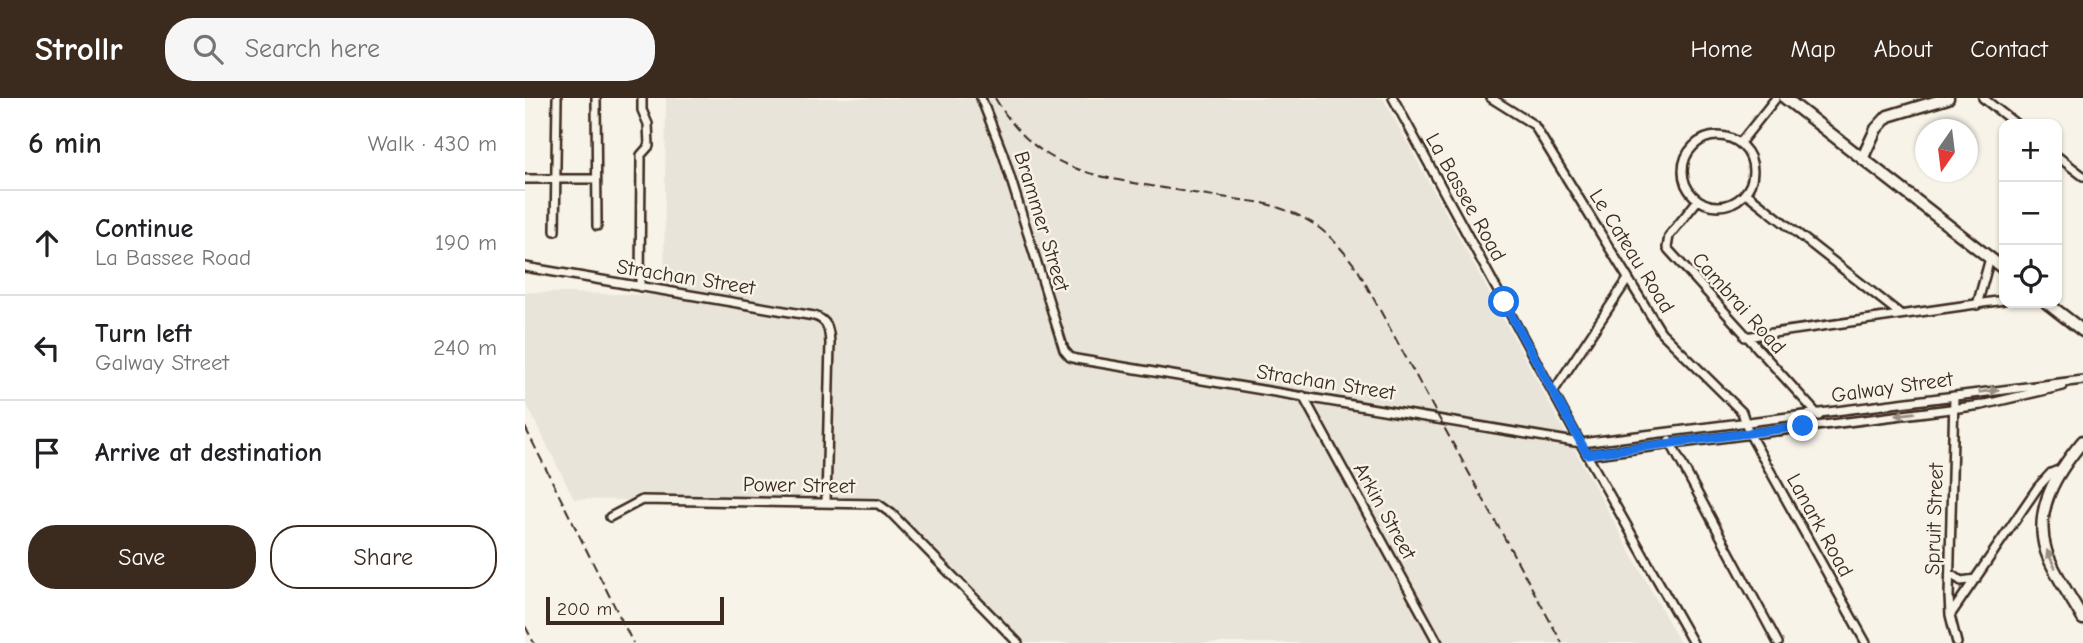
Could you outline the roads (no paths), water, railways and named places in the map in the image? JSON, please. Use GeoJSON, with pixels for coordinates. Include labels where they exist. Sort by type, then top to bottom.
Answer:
{"type":"FeatureCollection","features":[{"type":"Feature","properties":{"kind":"main road"},"geometry":{"type":"LineString","coordinates":[[1785,98],[1999,265]]}},
{"type":"Feature","properties":{"kind":"main road"},"geometry":{"type":"LineString","coordinates":[[1863,157],[1876,129],[1888,116],[1948,98]]}},
{"type":"Feature","properties":{"kind":"main road"},"geometry":{"type":"LineString","coordinates":[[2053,308],[2083,331]]}},
{"type":"Feature","properties":{"kind":"main road"},"geometry":{"type":"LineString","coordinates":[[2081,448],[2063,468],[2050,489],[2043,509],[2044,542],[2049,557],[2083,619]]}},
{"type":"Feature","properties":{"kind":"street"},"geometry":{"type":"LineString","coordinates":[[555,231],[557,98]]}},
{"type":"Feature","properties":{"kind":"street"},"geometry":{"type":"LineString","coordinates":[[596,98],[597,226]]}},
{"type":"Feature","properties":{"kind":"street"},"geometry":{"type":"LineString","coordinates":[[640,287],[641,155],[649,146],[648,124],[642,110],[642,98]]}},
{"type":"Feature","properties":{"kind":"street","name":"Brammer Street"},"geometry":{"type":"LineString","coordinates":[[981,98],[1003,154],[1066,354]]}},
{"type":"Feature","properties":{"kind":"street","name":"La Bassee Road"},"geometry":{"type":"LineString","coordinates":[[1393,98],[1693,643]]}},
{"type":"Feature","properties":{"kind":"street","name":"Le Cateau Road"},"geometry":{"type":"LineString","coordinates":[[1491,98],[1534,125],[1661,332],[1742,412],[1747,423]]}},
{"type":"Feature","properties":{"kind":"street"},"geometry":{"type":"LineString","coordinates":[[1740,143],[1776,98]]}},
{"type":"Feature","properties":{"kind":"street"},"geometry":{"type":"LineString","coordinates":[[1983,98],[2010,119]]}},
{"type":"Feature","properties":{"kind":"street"},"geometry":{"type":"LineString","coordinates":[[1714,136],[1729,137],[1740,143],[1750,156],[1753,168],[1752,181],[1746,192],[1736,201],[1724,206],[1710,205],[1698,200],[1688,189],[1683,174],[1688,152],[1699,141],[1714,136]]}},
{"type":"Feature","properties":{"kind":"street"},"geometry":{"type":"LineString","coordinates":[[2062,160],[2083,176]]}},
{"type":"Feature","properties":{"kind":"street"},"geometry":{"type":"LineString","coordinates":[[525,179],[596,179]]}},
{"type":"Feature","properties":{"kind":"street"},"geometry":{"type":"LineString","coordinates":[[1746,192],[1899,313]]}},
{"type":"Feature","properties":{"kind":"street","name":"Cambrai Road"},"geometry":{"type":"LineString","coordinates":[[1698,200],[1669,236],[1667,248],[1825,424]]}},
{"type":"Feature","properties":{"kind":"street"},"geometry":{"type":"LineString","coordinates":[[1977,305],[1990,258]]}},
{"type":"Feature","properties":{"kind":"street","name":"Strachan Street"},"geometry":{"type":"LineString","coordinates":[[528,267],[823,319],[829,330],[826,502]]}},
{"type":"Feature","properties":{"kind":"street"},"geometry":{"type":"LineString","coordinates":[[1553,393],[1628,279]]}},
{"type":"Feature","properties":{"kind":"street"},"geometry":{"type":"LineString","coordinates":[[1745,337],[1899,313],[1999,301]]}},
{"type":"Feature","properties":{"kind":"street","name":"Strachan Street"},"geometry":{"type":"LineString","coordinates":[[1066,354],[1076,359],[1581,443]]}},
{"type":"Feature","properties":{"kind":"street","name":"Galway Street"},"geometry":{"type":"LineString","coordinates":[[1581,443],[2083,381]]}},
{"type":"Feature","properties":{"kind":"street","name":"Galway Street"},"geometry":{"type":"LineString","coordinates":[[1587,454],[1996,403],[2083,381]]}},
{"type":"Feature","properties":{"kind":"street","name":"Arkin Street"},"geometry":{"type":"LineString","coordinates":[[1303,396],[1438,643]]}},
{"type":"Feature","properties":{"kind":"street","name":"Spruit Street"},"geometry":{"type":"LineString","coordinates":[[1954,396],[1949,573],[1950,615],[1957,643]]}},
{"type":"Feature","properties":{"kind":"street","name":"Lanark Road"},"geometry":{"type":"LineString","coordinates":[[1747,423],[1749,433],[1866,643]]}},
{"type":"Feature","properties":{"kind":"street"},"geometry":{"type":"LineString","coordinates":[[1667,433],[1670,444],[1778,643]]}},
{"type":"Feature","properties":{"kind":"street"},"geometry":{"type":"LineString","coordinates":[[1950,615],[2038,487],[2050,473],[2063,468]]}},
{"type":"Feature","properties":{"kind":"street","name":"Power Street"},"geometry":{"type":"LineString","coordinates":[[610,517],[642,500],[874,503],[882,506],[1018,643]]}},
{"type":"Feature","properties":{"kind":"street"},"geometry":{"type":"LineString","coordinates":[[1949,573],[1955,579],[1965,582],[1977,579]]}},
{"type":"Feature","properties":{"kind":"railway"},"geometry":{"type":"LineString","coordinates":[[995,98],[1010,121],[1027,139],[1064,163],[1131,183],[1263,203],[1294,213],[1328,235],[1358,270],[1562,643]]}},
{"type":"Feature","properties":{"kind":"railway"},"geometry":{"type":"LineString","coordinates":[[525,427],[633,643]]}},
{"type":"Feature","properties":{"kind":"railway"},"geometry":{"type":"LineString","coordinates":[[525,626],[534,643]]}}]}
